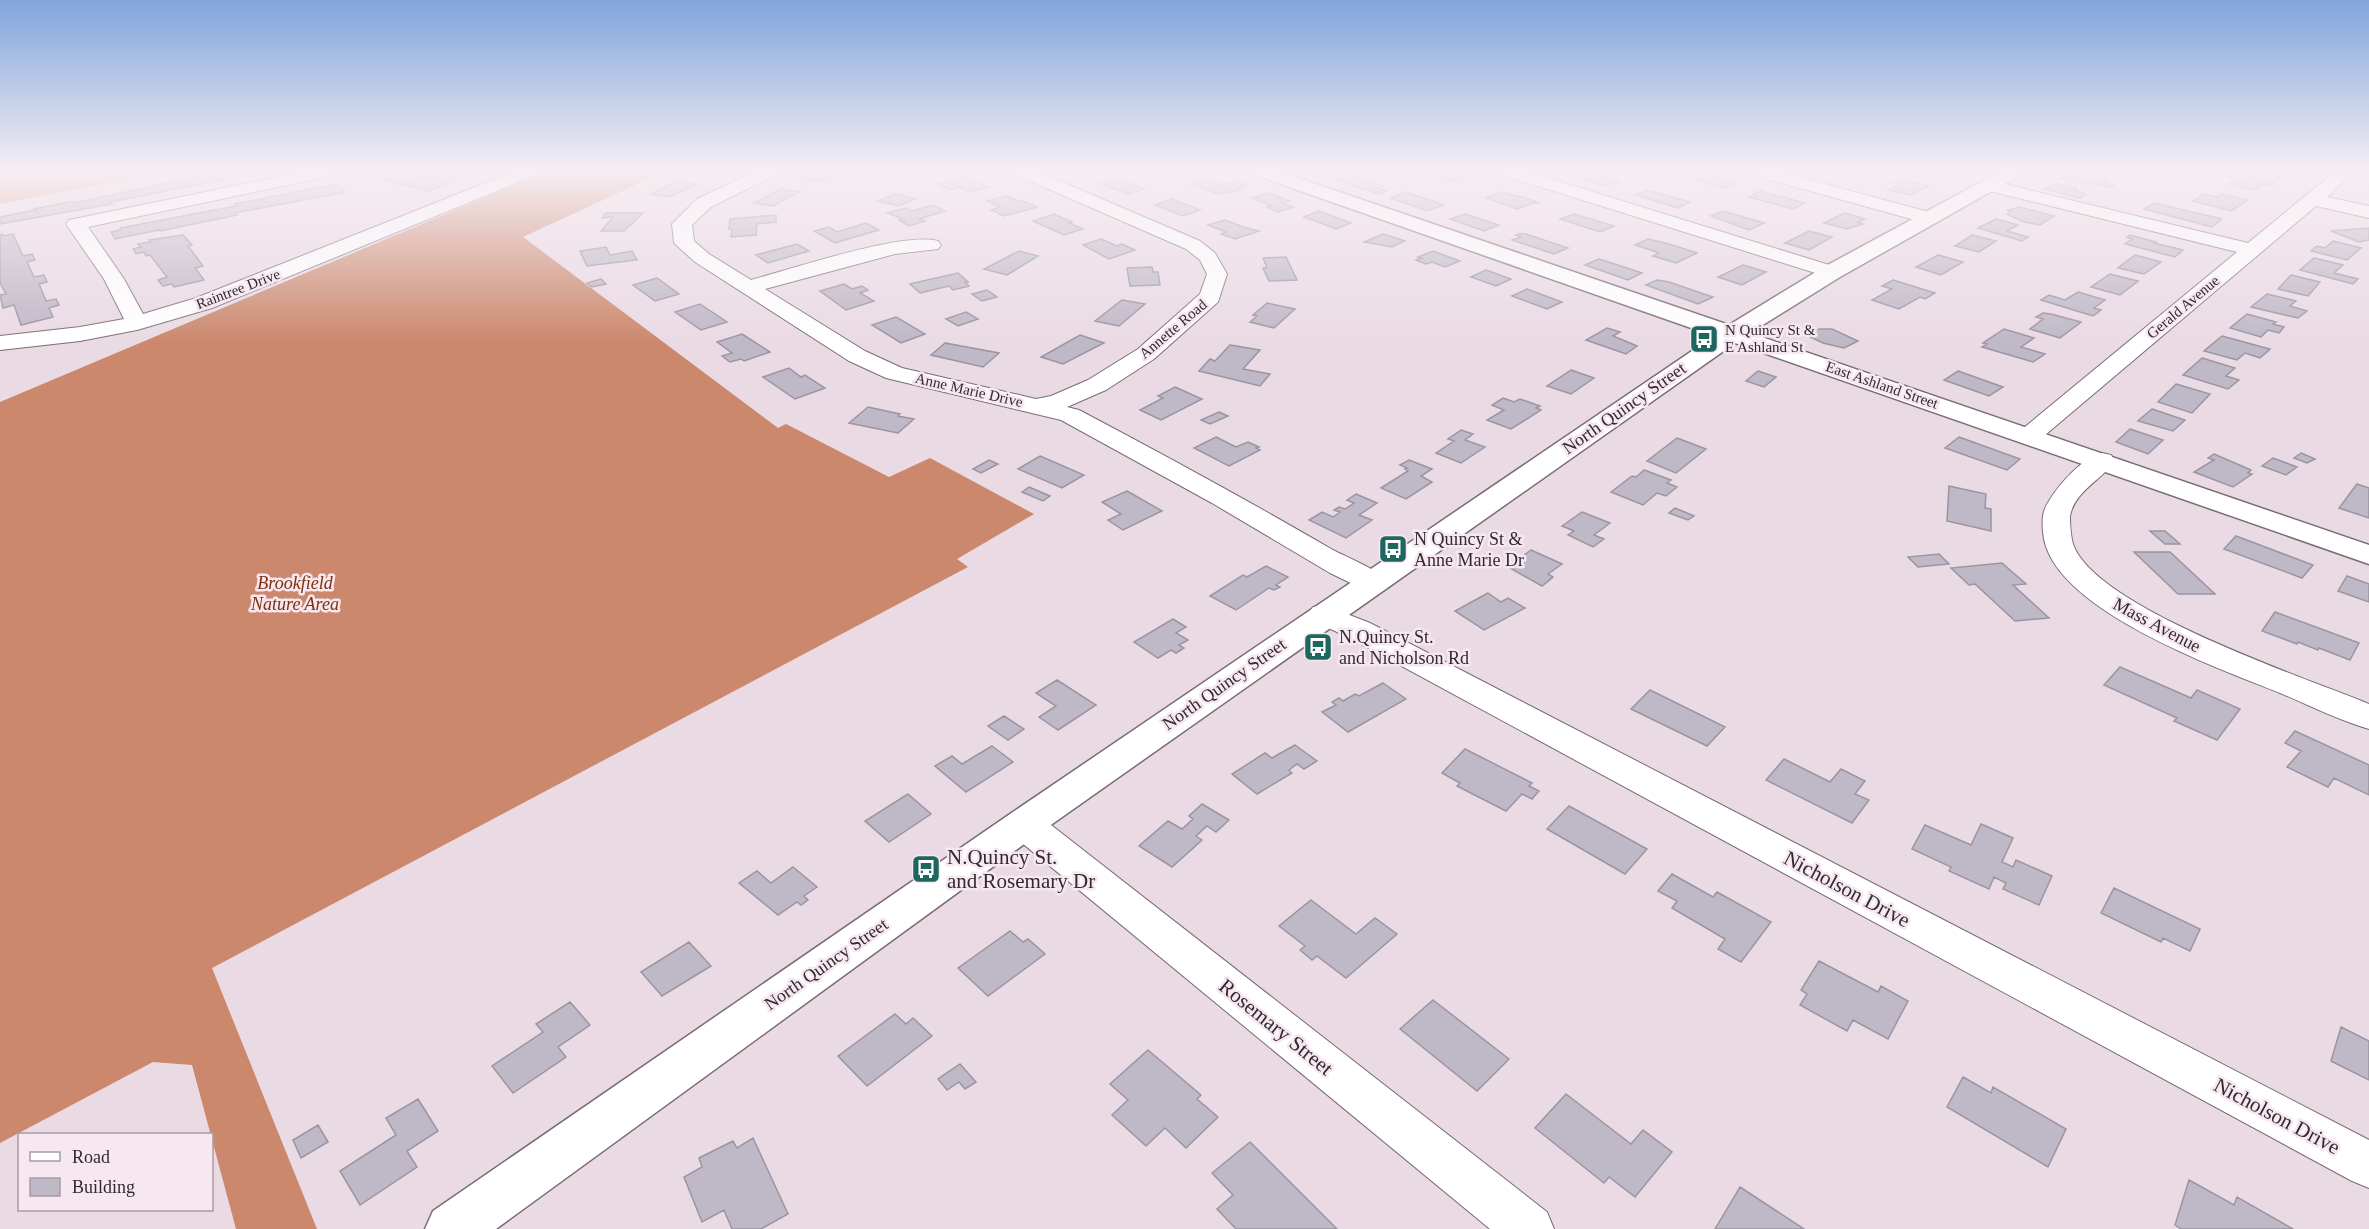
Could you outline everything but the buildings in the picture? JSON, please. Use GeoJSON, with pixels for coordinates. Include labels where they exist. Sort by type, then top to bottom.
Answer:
{"type":"FeatureCollection","features":[{"type":"Feature","properties":{"kind":"main road","name":"East Ashland Street"},"geometry":{"type":"LineString","coordinates":[[1424,227],[2369,555]]}},
{"type":"Feature","properties":{"kind":"main road","name":"North Quincy Street"},"geometry":{"type":"LineString","coordinates":[[452,1229],[1324,614],[1732,334],[1832,272],[1912,227]]}},
{"type":"Feature","properties":{"kind":"street"},"geometry":{"type":"LineString","coordinates":[[78,227],[114,279],[137,323]]}},
{"type":"Feature","properties":{"kind":"street","name":"Raintree Drive"},"geometry":{"type":"LineString","coordinates":[[0,343],[69,335],[137,323],[242,290],[390,227]]}},
{"type":"Feature","properties":{"kind":"street","name":"Anne Marie Drive"},"geometry":{"type":"LineString","coordinates":[[682,227],[684,243],[702,258],[857,356],[894,373],[1070,415],[1094,426],[1341,567],[1372,582]]}},
{"type":"Feature","properties":{"kind":"street","name":"Annette Road"},"geometry":{"type":"LineString","coordinates":[[1040,406],[1060,401],[1097,385],[1146,354],[1210,297],[1217,274],[1208,257],[1193,245],[1152,227]]}},
{"type":"Feature","properties":{"kind":"street"},"geometry":{"type":"LineString","coordinates":[[1689,227],[1832,272]]}},
{"type":"Feature","properties":{"kind":"street"},"geometry":{"type":"LineString","coordinates":[[2174,227],[2251,250]]}},
{"type":"Feature","properties":{"kind":"street","name":"Gerald Avenue"},"geometry":{"type":"LineString","coordinates":[[2029,436],[2278,227]]}},
{"type":"Feature","properties":{"kind":"street"},"geometry":{"type":"LineString","coordinates":[[748,288],[894,248],[932,245]]}},
{"type":"Feature","properties":{"kind":"street","name":"Mass Avenue"},"geometry":{"type":"LineString","coordinates":[[2102,461],[2062,499],[2056,518],[2056,537],[2070,564],[2100,593],[2140,619],[2189,644],[2369,717]]}},
{"type":"Feature","properties":{"kind":"street","name":"Nicholson Drive"},"geometry":{"type":"LineString","coordinates":[[1324,614],[2369,1165]]}},
{"type":"Feature","properties":{"kind":"street","name":"Rosemary Street"},"geometry":{"type":"LineString","coordinates":[[1024,824],[1529,1229]]}},
{"type":"Feature","properties":{"kind":"green space","name":"Brookfield Nature Area"},"geometry":{"type":"Polygon","coordinates":[[[414,227],[544,227],[523,237],[778,428],[786,424],[889,477],[930,458],[1034,514],[957,559],[968,567],[212,968],[317,1229],[236,1229],[213,1143],[213,1133],[210,1133],[192,1065],[153,1062],[0,1143],[0,402],[414,227]]]}},
{"type":"Feature","properties":{"kind":"place","name":"N Quincy St & E Ashland St"},"geometry":{"type":"Point","coordinates":[1704,339]}},
{"type":"Feature","properties":{"kind":"place","name":"N Quincy St & Anne Marie Dr"},"geometry":{"type":"Point","coordinates":[1393,549]}},
{"type":"Feature","properties":{"kind":"place","name":"N.Quincy St. and Nicholson Rd"},"geometry":{"type":"Point","coordinates":[1318,647]}},
{"type":"Feature","properties":{"kind":"place","name":"N.Quincy St. and Rosemary Dr"},"geometry":{"type":"Point","coordinates":[926,869]}}]}
